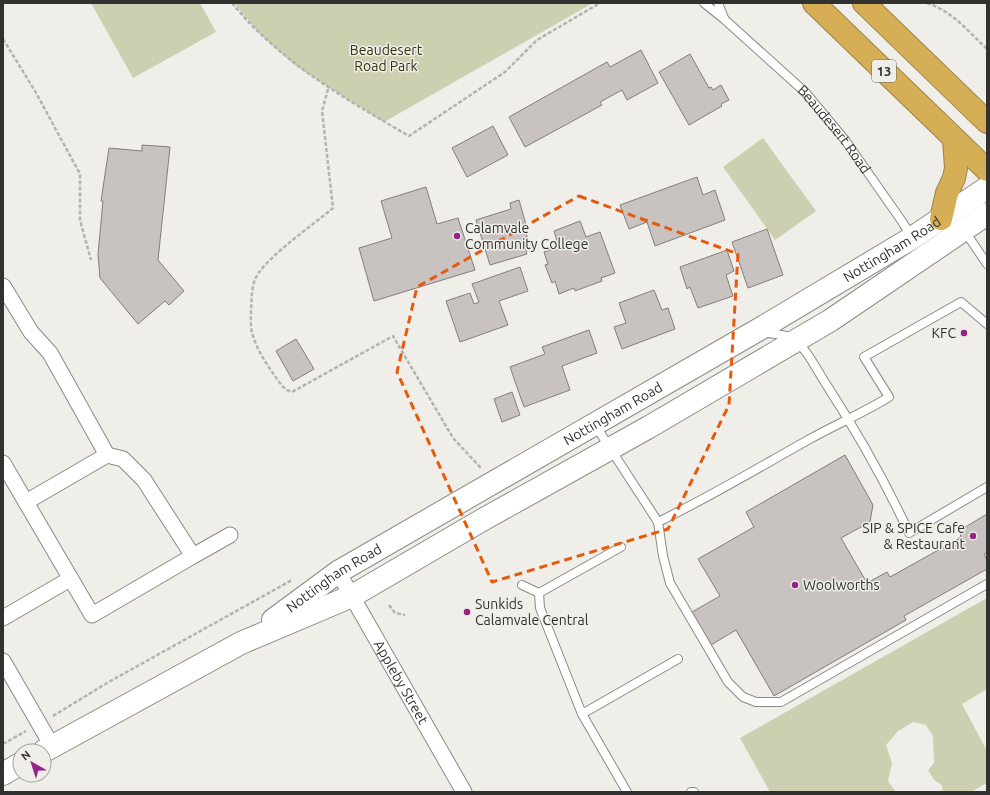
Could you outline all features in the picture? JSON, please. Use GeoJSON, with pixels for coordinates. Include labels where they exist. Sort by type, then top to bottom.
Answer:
{"type":"FeatureCollection","features":[{"type":"Feature","properties":{"kind":"highway","name":"13"},"geometry":{"type":"LineString","coordinates":[[814,3],[987,170]]}},
{"type":"Feature","properties":{"kind":"highway","name":"13"},"geometry":{"type":"LineString","coordinates":[[864,3],[979,106],[987,122]]}},
{"type":"Feature","properties":{"kind":"highway"},"geometry":{"type":"LineString","coordinates":[[941,219],[947,193],[954,178],[956,168],[954,139]]}},
{"type":"Feature","properties":{"kind":"street","name":"Nottingham Road"},"geometry":{"type":"LineString","coordinates":[[52,747],[241,643],[352,596],[484,519],[797,342],[831,320],[918,247],[941,219],[987,188]]}},
{"type":"Feature","properties":{"kind":"street","name":"Nottingham Road"},"geometry":{"type":"LineString","coordinates":[[241,643],[338,572],[758,330],[918,247],[964,230],[987,214]]}},
{"type":"Feature","properties":{"kind":"street"},"geometry":{"type":"LineString","coordinates":[[3,286],[31,332],[50,354],[107,455]]}},
{"type":"Feature","properties":{"kind":"street"},"geometry":{"type":"LineString","coordinates":[[26,502],[107,455],[123,459],[144,480],[193,556]]}},
{"type":"Feature","properties":{"kind":"street"},"geometry":{"type":"LineString","coordinates":[[3,463],[92,615],[230,535]]}},
{"type":"Feature","properties":{"kind":"street","name":"Appleby Street"},"geometry":{"type":"LineString","coordinates":[[338,572],[464,792]]}},
{"type":"Feature","properties":{"kind":"street"},"geometry":{"type":"LineString","coordinates":[[3,618],[70,579]]}},
{"type":"Feature","properties":{"kind":"street"},"geometry":{"type":"LineString","coordinates":[[3,661],[45,743]]}},
{"type":"Feature","properties":{"kind":"street"},"geometry":{"type":"LineString","coordinates":[[3,774],[12,769]]}},
{"type":"Feature","properties":{"kind":"lane","name":"Beaudesert Road"},"geometry":{"type":"LineString","coordinates":[[704,3],[794,81],[825,115],[901,220],[918,247]]}},
{"type":"Feature","properties":{"kind":"lane","name":"Beaudesert Road"},"geometry":{"type":"LineString","coordinates":[[718,3],[724,19]]}},
{"type":"Feature","properties":{"kind":"lane"},"geometry":{"type":"LineString","coordinates":[[964,230],[987,264]]}},
{"type":"Feature","properties":{"kind":"lane"},"geometry":{"type":"LineString","coordinates":[[658,522],[701,501],[809,440],[850,420],[889,397],[864,357],[961,302],[987,324]]}},
{"type":"Feature","properties":{"kind":"lane"},"geometry":{"type":"LineString","coordinates":[[758,330],[775,335],[785,335],[797,342],[850,420],[893,499],[909,533],[987,487]]}},
{"type":"Feature","properties":{"kind":"lane"},"geometry":{"type":"LineString","coordinates":[[595,424],[658,522],[663,556],[670,583],[728,682],[743,697],[756,702],[781,702],[987,584]]}},
{"type":"Feature","properties":{"kind":"lane"},"geometry":{"type":"LineString","coordinates":[[539,593],[621,548]]}},
{"type":"Feature","properties":{"kind":"lane"},"geometry":{"type":"LineString","coordinates":[[522,586],[539,593]]}},
{"type":"Feature","properties":{"kind":"lane"},"geometry":{"type":"LineString","coordinates":[[539,593],[540,608],[582,714],[627,792]]}},
{"type":"Feature","properties":{"kind":"lane"},"geometry":{"type":"LineString","coordinates":[[582,714],[678,659]]}},
{"type":"Feature","properties":{"kind":"path"},"geometry":{"type":"LineString","coordinates":[[232,3],[245,20],[271,45],[328,89],[409,136],[504,72],[537,40],[600,3]]}},
{"type":"Feature","properties":{"kind":"path"},"geometry":{"type":"LineString","coordinates":[[926,3],[941,8],[957,20],[987,49]]}},
{"type":"Feature","properties":{"kind":"path"},"geometry":{"type":"LineString","coordinates":[[3,39],[35,91],[80,174],[80,220],[90,260]]}},
{"type":"Feature","properties":{"kind":"path"},"geometry":{"type":"LineString","coordinates":[[328,89],[322,111],[333,208],[279,253],[258,274],[253,284],[250,327],[253,336],[260,352],[282,386],[286,390],[292,392],[393,336],[454,438],[484,471]]}},
{"type":"Feature","properties":{"kind":"path"},"geometry":{"type":"LineString","coordinates":[[389,605],[395,613],[405,616]]}},
{"type":"Feature","properties":{"kind":"highlighted area"},"geometry":{"type":"Polygon","coordinates":[[[579,196],[738,254],[729,405],[668,529],[492,582],[397,372],[417,287],[579,196]]]}},
{"type":"Feature","properties":{"kind":"green space"},"geometry":{"type":"Polygon","coordinates":[[[91,3],[200,3],[216,32],[133,78],[91,3]]]}},
{"type":"Feature","properties":{"kind":"green space","name":"Beaudesert Road Park"},"geometry":{"type":"Polygon","coordinates":[[[234,3],[593,3],[384,122],[296,66],[260,34],[234,3]]]}},
{"type":"Feature","properties":{"kind":"green space"},"geometry":{"type":"Polygon","coordinates":[[[763,138],[816,211],[775,240],[723,167],[763,138]]]}},
{"type":"Feature","properties":{"kind":"green space"},"geometry":{"type":"Polygon","coordinates":[[[987,598],[987,689],[962,704],[987,751],[987,783],[971,792],[943,792],[942,785],[934,780],[928,770],[934,763],[933,736],[926,725],[913,722],[898,731],[886,745],[892,763],[888,781],[896,792],[770,792],[740,738],[987,598]]]}},
{"type":"Feature","properties":{"kind":"building"},"geometry":{"type":"Polygon","coordinates":[[[641,50],[658,83],[627,100],[622,90],[600,102],[602,105],[525,147],[509,117],[607,62],[610,67],[641,50]]]}},
{"type":"Feature","properties":{"kind":"building"},"geometry":{"type":"Polygon","coordinates":[[[690,54],[709,88],[711,87],[713,90],[721,85],[729,100],[721,104],[722,106],[689,125],[659,72],[690,54]]]}},
{"type":"Feature","properties":{"kind":"building"},"geometry":{"type":"Polygon","coordinates":[[[493,126],[508,155],[467,177],[452,148],[493,126]]]}},
{"type":"Feature","properties":{"kind":"building"},"geometry":{"type":"Polygon","coordinates":[[[142,145],[170,147],[158,260],[184,291],[169,305],[165,301],[138,324],[100,278],[98,254],[103,201],[101,201],[109,148],[142,151],[142,145]]]}},
{"type":"Feature","properties":{"kind":"building"},"geometry":{"type":"Polygon","coordinates":[[[697,177],[703,195],[715,190],[725,220],[655,246],[647,222],[629,229],[620,205],[697,177]]]}},
{"type":"Feature","properties":{"kind":"building"},"geometry":{"type":"Polygon","coordinates":[[[426,187],[437,224],[458,218],[475,270],[374,301],[359,248],[392,238],[381,201],[426,187]]]}},
{"type":"Feature","properties":{"kind":"building"},"geometry":{"type":"Polygon","coordinates":[[[519,200],[525,221],[527,237],[522,238],[527,254],[490,265],[476,220],[511,209],[510,203],[519,200]]]}},
{"type":"Feature","properties":{"kind":"building"},"geometry":{"type":"Polygon","coordinates":[[[580,221],[586,237],[600,232],[615,273],[601,278],[602,281],[575,291],[574,288],[559,294],[555,281],[552,283],[545,265],[548,264],[544,252],[559,247],[554,231],[580,221]]]}},
{"type":"Feature","properties":{"kind":"building"},"geometry":{"type":"Polygon","coordinates":[[[767,229],[783,275],[748,288],[732,242],[767,229]]]}},
{"type":"Feature","properties":{"kind":"building"},"geometry":{"type":"Polygon","coordinates":[[[727,250],[734,271],[726,275],[733,296],[698,308],[690,287],[687,289],[680,267],[727,250]]]}},
{"type":"Feature","properties":{"kind":"building"},"geometry":{"type":"Polygon","coordinates":[[[520,267],[528,291],[499,301],[508,325],[460,342],[446,301],[470,293],[474,304],[479,302],[472,284],[520,267]]]}},
{"type":"Feature","properties":{"kind":"building"},"geometry":{"type":"Polygon","coordinates":[[[654,290],[662,310],[668,308],[675,329],[622,349],[614,327],[626,323],[619,303],[654,290]]]}},
{"type":"Feature","properties":{"kind":"building"},"geometry":{"type":"Polygon","coordinates":[[[589,330],[597,353],[562,366],[570,390],[524,407],[510,367],[545,354],[542,347],[589,330]]]}},
{"type":"Feature","properties":{"kind":"building"},"geometry":{"type":"Polygon","coordinates":[[[296,339],[314,369],[293,381],[276,351],[296,339]]]}},
{"type":"Feature","properties":{"kind":"building"},"geometry":{"type":"Polygon","coordinates":[[[512,392],[520,415],[502,422],[494,399],[512,392]]]}},
{"type":"Feature","properties":{"kind":"building"},"geometry":{"type":"Polygon","coordinates":[[[845,455],[873,505],[870,522],[841,538],[867,583],[887,572],[890,577],[960,538],[962,529],[987,514],[987,553],[984,554],[987,560],[987,569],[904,616],[906,620],[774,696],[736,630],[711,645],[692,612],[720,596],[698,559],[754,527],[746,512],[845,455]]]}},
{"type":"Feature","properties":{"kind":"place","name":"Calamvale Community College"},"geometry":{"type":"Point","coordinates":[457,236]}},
{"type":"Feature","properties":{"kind":"place","name":"KFC"},"geometry":{"type":"Point","coordinates":[964,333]}},
{"type":"Feature","properties":{"kind":"place","name":"SIP & SPICE Cafe & Restaurant"},"geometry":{"type":"Point","coordinates":[973,536]}},
{"type":"Feature","properties":{"kind":"place","name":"Woolworths"},"geometry":{"type":"Point","coordinates":[795,585]}},
{"type":"Feature","properties":{"kind":"place","name":"Sunkids Calamvale Central"},"geometry":{"type":"Point","coordinates":[467,612]}}]}
